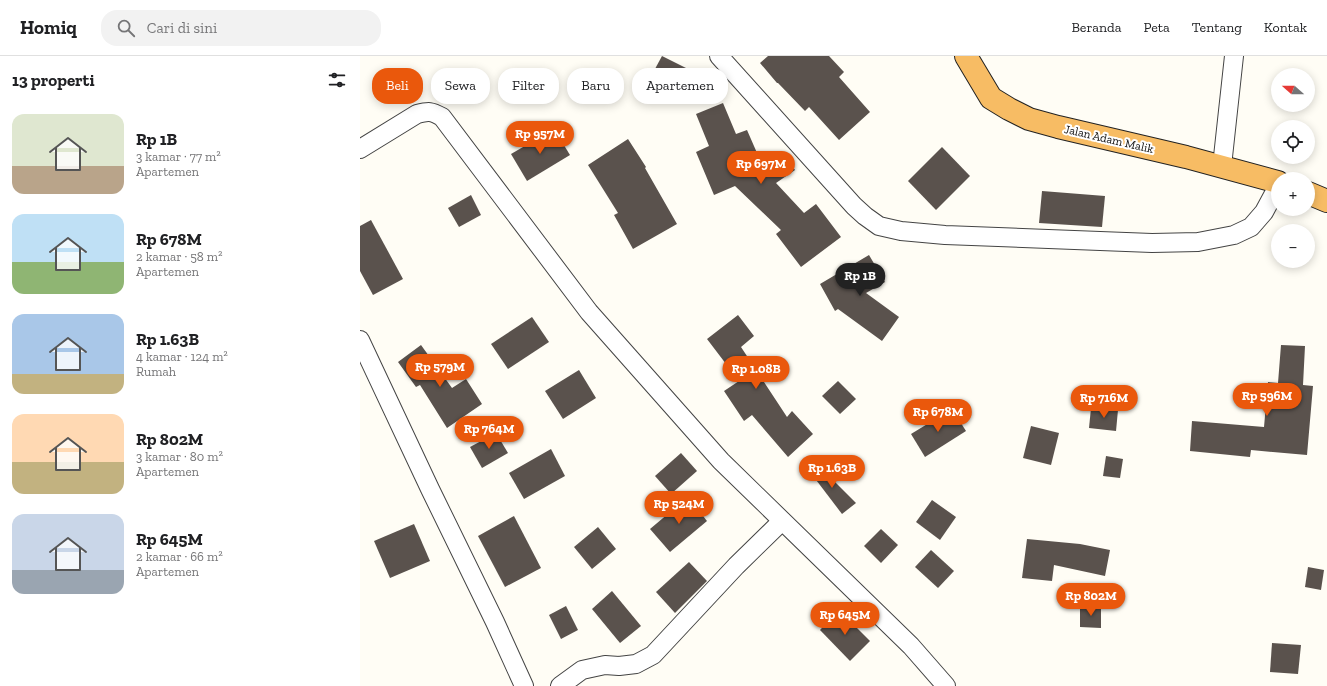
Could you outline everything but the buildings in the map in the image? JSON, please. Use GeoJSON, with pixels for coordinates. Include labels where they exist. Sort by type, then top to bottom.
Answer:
{"type":"FeatureCollection","features":[{"type":"Feature","properties":{"kind":"highway","name":"Jalan Adam Malik"},"geometry":{"type":"LineString","coordinates":[[966,56],[991,98],[1030,119],[1222,166],[1271,180]]}},
{"type":"Feature","properties":{"kind":"highway"},"geometry":{"type":"LineString","coordinates":[[1315,196],[1327,201]]}},
{"type":"Feature","properties":{"kind":"street"},"geometry":{"type":"LineString","coordinates":[[719,56],[854,206],[879,226],[900,231],[945,235],[1152,243],[1198,242],[1234,235],[1251,227],[1264,212],[1271,199]]}},
{"type":"Feature","properties":{"kind":"street"},"geometry":{"type":"LineString","coordinates":[[1222,166],[1234,56]]}},
{"type":"Feature","properties":{"kind":"street"},"geometry":{"type":"LineString","coordinates":[[360,149],[417,114],[427,111],[433,112],[442,117],[590,312],[721,461],[849,584],[911,646],[946,686]]}},
{"type":"Feature","properties":{"kind":"street"},"geometry":{"type":"LineString","coordinates":[[360,340],[433,496],[495,622],[524,686]]}},
{"type":"Feature","properties":{"kind":"street"},"geometry":{"type":"LineString","coordinates":[[560,686],[582,670],[604,665],[619,666],[636,664],[653,655],[736,566],[782,521]]}}]}
